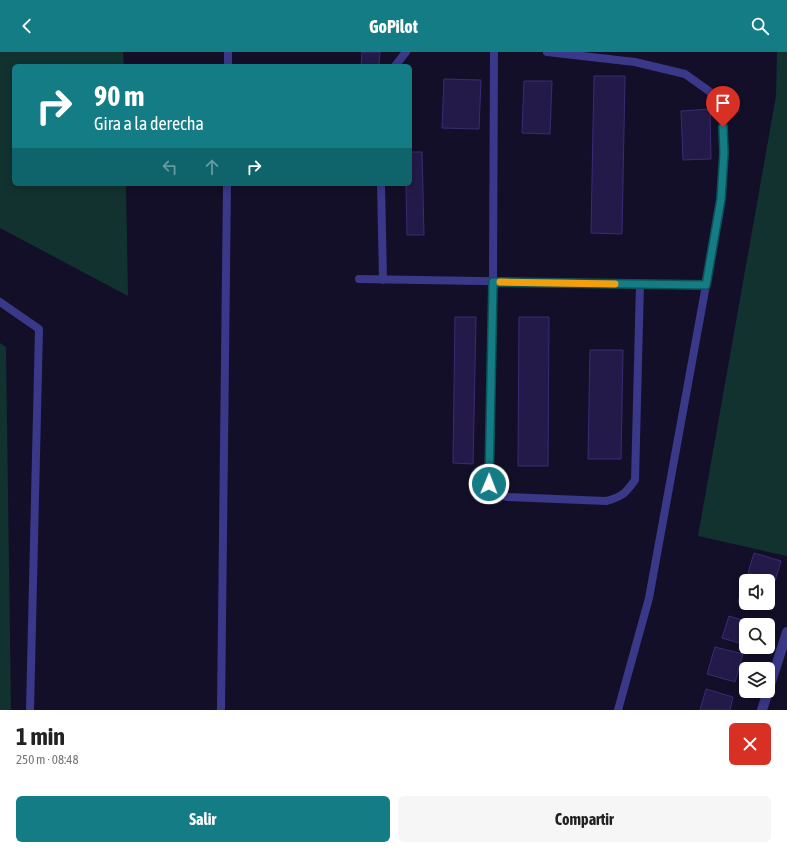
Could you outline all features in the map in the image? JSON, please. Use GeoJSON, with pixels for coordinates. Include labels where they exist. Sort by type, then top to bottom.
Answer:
{"type":"FeatureCollection","features":[{"type":"Feature","properties":{"kind":"street"},"geometry":{"type":"LineString","coordinates":[[762,710],[787,632]]}},
{"type":"Feature","properties":{"kind":"lane"},"geometry":{"type":"LineString","coordinates":[[228,52],[228,64]]}},
{"type":"Feature","properties":{"kind":"lane"},"geometry":{"type":"LineString","coordinates":[[397,64],[406,52]]}},
{"type":"Feature","properties":{"kind":"lane"},"geometry":{"type":"LineString","coordinates":[[494,52],[493,282],[489,484],[494,492],[507,497],[606,501],[618,498],[635,480],[640,284]]}},
{"type":"Feature","properties":{"kind":"lane"},"geometry":{"type":"LineString","coordinates":[[547,52],[635,62],[685,74],[709,91],[723,114],[724,153],[721,199],[706,285],[649,598],[618,710]]}},
{"type":"Feature","properties":{"kind":"lane"},"geometry":{"type":"LineString","coordinates":[[221,710],[227,186]]}},
{"type":"Feature","properties":{"kind":"lane"},"geometry":{"type":"LineString","coordinates":[[381,186],[383,280]]}},
{"type":"Feature","properties":{"kind":"lane"},"geometry":{"type":"LineString","coordinates":[[359,279],[706,285]]}},
{"type":"Feature","properties":{"kind":"lane"},"geometry":{"type":"LineString","coordinates":[[0,302],[39,328],[30,710]]}},
{"type":"Feature","properties":{"kind":"green space"},"geometry":{"type":"Polygon","coordinates":[[[0,52],[123,52],[124,64],[12,64],[12,186],[126,186],[128,296],[0,228],[0,52]]]}},
{"type":"Feature","properties":{"kind":"green space"},"geometry":{"type":"Polygon","coordinates":[[[777,52],[787,52],[787,556],[698,536],[776,96],[777,52]]]}},
{"type":"Feature","properties":{"kind":"green space"},"geometry":{"type":"Polygon","coordinates":[[[0,343],[6,347],[11,710],[0,710],[0,343]]]}},
{"type":"Feature","properties":{"kind":"building"},"geometry":{"type":"Polygon","coordinates":[[[362,52],[380,52],[379,64],[361,64],[362,52]]]}},
{"type":"Feature","properties":{"kind":"building"},"geometry":{"type":"Polygon","coordinates":[[[594,76],[625,76],[622,234],[591,233],[594,76]]]}},
{"type":"Feature","properties":{"kind":"building"},"geometry":{"type":"Polygon","coordinates":[[[444,79],[481,80],[479,129],[442,128],[444,79]]]}},
{"type":"Feature","properties":{"kind":"building"},"geometry":{"type":"Polygon","coordinates":[[[524,81],[552,81],[550,134],[522,133],[524,81]]]}},
{"type":"Feature","properties":{"kind":"building"},"geometry":{"type":"Polygon","coordinates":[[[710,109],[711,159],[683,160],[681,111],[710,109]]]}},
{"type":"Feature","properties":{"kind":"building"},"geometry":{"type":"Polygon","coordinates":[[[412,152],[422,152],[424,235],[407,235],[406,186],[412,186],[412,152]]]}},
{"type":"Feature","properties":{"kind":"building"},"geometry":{"type":"Polygon","coordinates":[[[455,317],[476,317],[473,464],[453,463],[455,317]]]}},
{"type":"Feature","properties":{"kind":"building"},"geometry":{"type":"Polygon","coordinates":[[[519,317],[549,317],[548,466],[518,466],[519,317]]]}},
{"type":"Feature","properties":{"kind":"building"},"geometry":{"type":"Polygon","coordinates":[[[590,350],[623,350],[621,459],[588,459],[590,350]]]}},
{"type":"Feature","properties":{"kind":"building"},"geometry":{"type":"Polygon","coordinates":[[[754,553],[781,561],[775,581],[775,574],[748,573],[754,553]]]}},
{"type":"Feature","properties":{"kind":"building"},"geometry":{"type":"Polygon","coordinates":[[[729,616],[739,619],[739,643],[722,638],[729,616]]]}},
{"type":"Feature","properties":{"kind":"building"},"geometry":{"type":"Polygon","coordinates":[[[715,647],[743,654],[741,662],[739,662],[735,682],[707,674],[715,647]]]}},
{"type":"Feature","properties":{"kind":"building"},"geometry":{"type":"Polygon","coordinates":[[[706,689],[733,697],[730,710],[700,710],[706,689]]]}},
{"type":"Feature","properties":{"kind":"slow traffic"},"geometry":{"type":"LineString","coordinates":[[500,282],[615,284]]}},
{"type":"Feature","properties":{"kind":"route"},"geometry":{"type":"LineString","coordinates":[[489,484],[493,282],[706,285],[721,199],[724,153],[723,127]]}}]}
